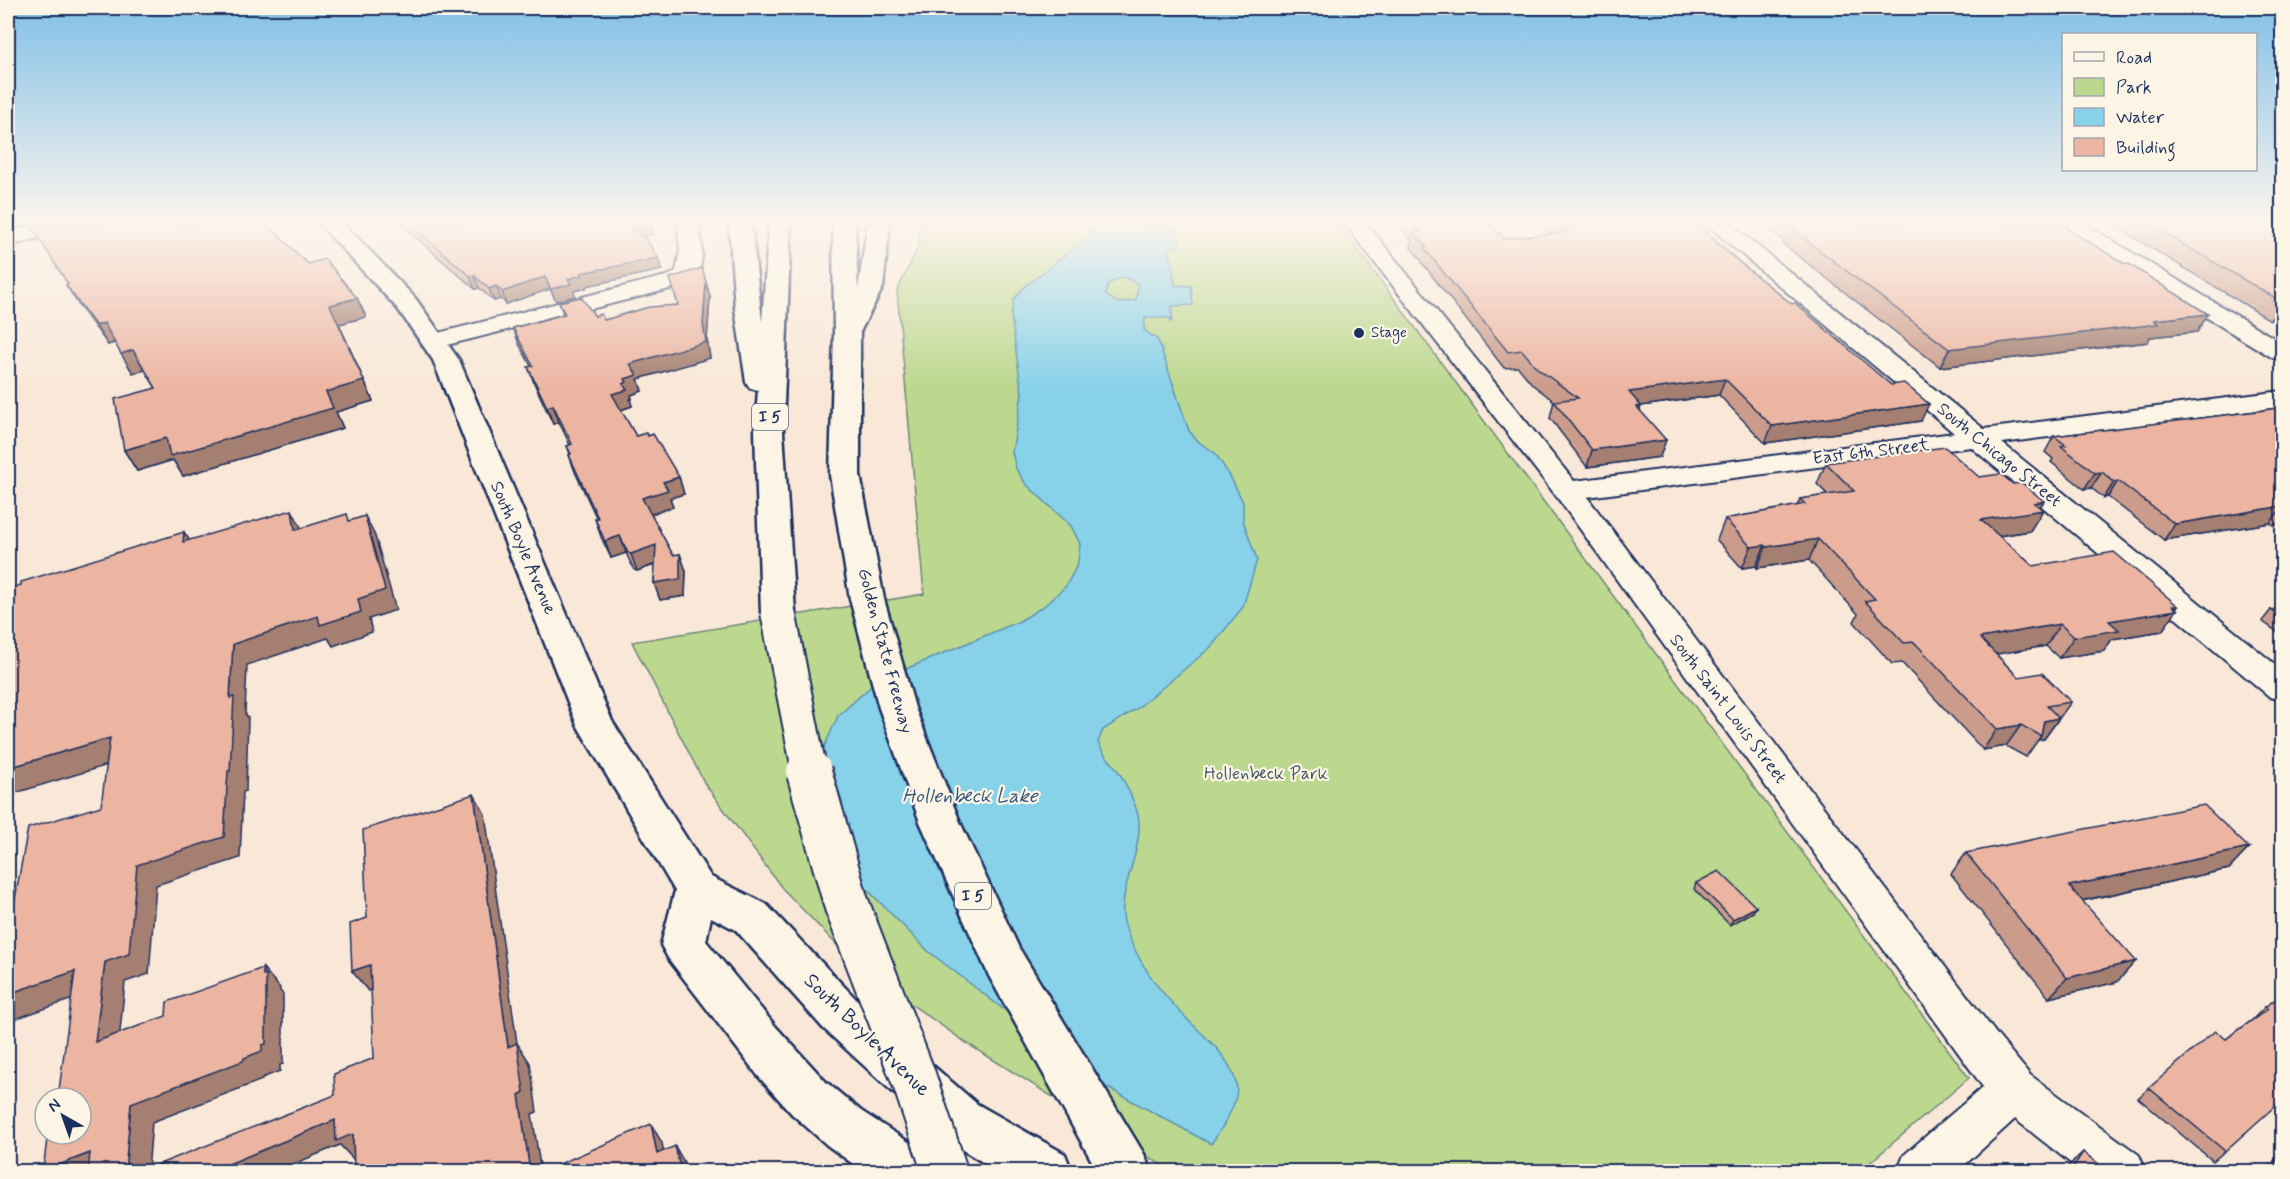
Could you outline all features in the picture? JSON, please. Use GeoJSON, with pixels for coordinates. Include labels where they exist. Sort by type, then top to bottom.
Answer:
{"type":"FeatureCollection","features":[{"type":"Feature","properties":{"kind":"main road","name":"South Boyle Avenue"},"geometry":{"type":"LineString","coordinates":[[385,278],[405,298],[435,341],[465,403],[595,724],[696,889],[751,917],[839,1013],[960,1121],[1047,1172]]}},
{"type":"Feature","properties":{"kind":"main road"},"geometry":{"type":"LineString","coordinates":[[745,278],[747,308],[769,431]]}},
{"type":"Feature","properties":{"kind":"main road","name":"I 5"},"geometry":{"type":"LineString","coordinates":[[778,278],[769,431],[778,612],[806,761],[846,903],[914,1079],[945,1172]]}},
{"type":"Feature","properties":{"kind":"main road","name":"Golden State Freeway"},"geometry":{"type":"LineString","coordinates":[[846,278],[845,475],[867,599],[897,708],[940,822],[1004,962],[1125,1172]]}},
{"type":"Feature","properties":{"kind":"main road"},"geometry":{"type":"LineString","coordinates":[[847,333],[871,287],[872,278]]}},
{"type":"Feature","properties":{"kind":"main road"},"geometry":{"type":"LineString","coordinates":[[696,889],[683,945],[735,1013],[810,1099],[860,1140],[909,1172]]}},
{"type":"Feature","properties":{"kind":"street"},"geometry":{"type":"LineString","coordinates":[[435,341],[666,284],[681,278]]}},
{"type":"Feature","properties":{"kind":"street","name":"South Saint Louis Street"},"geometry":{"type":"LineString","coordinates":[[1399,278],[1567,491],[1974,1040],[2014,1090],[2122,1172]]}},
{"type":"Feature","properties":{"kind":"street","name":"South Chicago Street"},"geometry":{"type":"LineString","coordinates":[[1783,278],[2283,688]]}},
{"type":"Feature","properties":{"kind":"street"},"geometry":{"type":"LineString","coordinates":[[2159,278],[2283,353]]}},
{"type":"Feature","properties":{"kind":"street","name":"East 6th Street"},"geometry":{"type":"LineString","coordinates":[[1567,491],[2283,399]]}},
{"type":"Feature","properties":{"kind":"street"},"geometry":{"type":"LineString","coordinates":[[1921,1172],[2014,1090]]}},
{"type":"Feature","properties":{"kind":"green space","name":"Hollenbeck Park"},"geometry":{"type":"Polygon","coordinates":[[[903,278],[1379,278],[1969,1078],[1860,1171],[1171,1171],[968,1044],[858,967],[782,888],[705,784],[632,642],[924,594],[897,291],[903,278]]]}},
{"type":"Feature","properties":{"kind":"water","name":"Hollenbeck Lake"},"geometry":{"type":"Polygon","coordinates":[[[1036,278],[1120,278],[1108,284],[1106,295],[1118,303],[1136,300],[1138,285],[1127,278],[1174,278],[1175,285],[1191,286],[1193,305],[1172,306],[1172,321],[1170,322],[1170,318],[1145,318],[1144,330],[1158,340],[1189,431],[1199,442],[1215,453],[1243,502],[1243,520],[1257,560],[1243,607],[1211,647],[1138,708],[1103,730],[1098,742],[1125,783],[1139,821],[1137,845],[1123,903],[1123,915],[1129,938],[1151,978],[1222,1055],[1236,1083],[1236,1098],[1233,1106],[1211,1144],[1099,1083],[928,951],[843,865],[817,763],[838,716],[877,681],[1020,621],[1044,606],[1066,586],[1078,563],[1080,544],[1071,526],[1026,484],[1016,469],[1012,452],[1022,394],[1011,315],[1014,299],[1036,278]]]}},
{"type":"Feature","properties":{"kind":"building"},"geometry":{"type":"Polygon","coordinates":[[[64,278],[341,278],[357,298],[330,305],[364,381],[326,392],[333,408],[170,456],[166,438],[124,450],[115,399],[156,388],[133,350],[121,354],[104,323],[96,326],[66,285],[68,284],[64,278]]]}},
{"type":"Feature","properties":{"kind":"building"},"geometry":{"type":"Polygon","coordinates":[[[477,278],[542,278],[502,292],[496,286],[489,289],[477,278]]]}},
{"type":"Feature","properties":{"kind":"building"},"geometry":{"type":"Polygon","coordinates":[[[546,278],[571,278],[568,279],[571,284],[551,289],[546,278]]]}},
{"type":"Feature","properties":{"kind":"building"},"geometry":{"type":"Polygon","coordinates":[[[670,278],[705,278],[703,324],[706,342],[630,364],[637,375],[625,379],[627,382],[623,384],[627,390],[612,394],[636,436],[646,433],[648,436],[653,434],[679,477],[663,482],[668,490],[642,498],[673,555],[680,554],[680,579],[654,583],[656,545],[631,554],[628,553],[620,536],[605,541],[595,519],[598,518],[569,455],[571,454],[567,446],[572,444],[553,405],[547,407],[528,367],[533,366],[513,328],[565,314],[559,302],[581,297],[595,316],[601,314],[604,320],[649,307],[678,305],[670,278]]]}},
{"type":"Feature","properties":{"kind":"building"},"geometry":{"type":"Polygon","coordinates":[[[1448,278],[1759,278],[1792,304],[1795,303],[1891,385],[1904,383],[1929,404],[1772,426],[1725,379],[1629,392],[1641,406],[1637,407],[1666,440],[1592,450],[1554,401],[1578,398],[1537,368],[1522,350],[1508,352],[1448,278]]]}},
{"type":"Feature","properties":{"kind":"building"},"geometry":{"type":"Polygon","coordinates":[[[1856,278],[2151,278],[2208,314],[2154,320],[2158,324],[1949,349],[1856,278]]]}},
{"type":"Feature","properties":{"kind":"building"},"geometry":{"type":"Polygon","coordinates":[[[2241,278],[2283,278],[2282,302],[2241,278]]]}},
{"type":"Feature","properties":{"kind":"building"},"geometry":{"type":"Polygon","coordinates":[[[2283,407],[2283,506],[2175,524],[2118,481],[2114,482],[2102,472],[2095,473],[2061,446],[2066,445],[2054,436],[2258,411],[2283,407]]]}},
{"type":"Feature","properties":{"kind":"building"},"geometry":{"type":"Polygon","coordinates":[[[1945,447],[1979,477],[2001,474],[2013,484],[2022,483],[2044,501],[2034,503],[2043,510],[1981,520],[2033,566],[2114,552],[2178,606],[2173,606],[2177,610],[2109,621],[2119,630],[2074,637],[2060,624],[1980,638],[2018,677],[2042,673],[2071,702],[2047,706],[2059,718],[2044,721],[2041,736],[2021,725],[1997,729],[1914,642],[1904,643],[1865,601],[1875,599],[1818,539],[1751,547],[1725,519],[1805,504],[1800,499],[1854,491],[1826,463],[1945,447]]]}},
{"type":"Feature","properties":{"kind":"building"},"geometry":{"type":"Polygon","coordinates":[[[292,510],[295,530],[347,514],[349,521],[365,516],[385,590],[358,599],[361,612],[320,625],[318,616],[233,644],[230,698],[234,697],[224,837],[137,865],[129,954],[105,962],[95,1042],[166,1016],[167,1002],[263,968],[263,975],[266,974],[266,1044],[262,1045],[262,1051],[244,1058],[243,1061],[131,1103],[125,1172],[88,1172],[90,1153],[43,1171],[46,1146],[93,1146],[93,1086],[60,1086],[75,971],[8,994],[8,937],[28,828],[101,806],[110,738],[8,768],[8,589],[21,585],[21,582],[184,532],[183,542],[292,510]]]}},
{"type":"Feature","properties":{"kind":"building"},"geometry":{"type":"Polygon","coordinates":[[[2283,608],[2283,618],[2271,610],[2283,608]]]}},
{"type":"Feature","properties":{"kind":"building"},"geometry":{"type":"Polygon","coordinates":[[[474,794],[508,1047],[517,1043],[524,1092],[519,1095],[530,1172],[354,1172],[353,1134],[336,1141],[335,1120],[209,1172],[139,1172],[335,1095],[334,1074],[374,1058],[370,965],[352,971],[350,924],[367,918],[363,830],[474,794]]]}},
{"type":"Feature","properties":{"kind":"building"},"geometry":{"type":"Polygon","coordinates":[[[2204,805],[2249,848],[2069,886],[2136,961],[2067,978],[1966,853],[2204,805]]]}},
{"type":"Feature","properties":{"kind":"building"},"geometry":{"type":"Polygon","coordinates":[[[1719,871],[1756,907],[1733,919],[1696,883],[1719,871]]]}},
{"type":"Feature","properties":{"kind":"building"},"geometry":{"type":"Polygon","coordinates":[[[2283,994],[2283,1099],[2225,1151],[2149,1088],[2215,1031],[2226,1039],[2268,1009],[2265,1007],[2283,994]]]}},
{"type":"Feature","properties":{"kind":"building"},"geometry":{"type":"Polygon","coordinates":[[[651,1124],[657,1154],[675,1146],[681,1172],[541,1172],[651,1124]]]}},
{"type":"Feature","properties":{"kind":"building"},"geometry":{"type":"Polygon","coordinates":[[[2083,1152],[2109,1172],[2070,1172],[2083,1152]]]}},
{"type":"Feature","properties":{"kind":"building"},"geometry":{"type":"Polygon","coordinates":[[[2283,1155],[2283,1172],[2265,1172],[2283,1155]]]}},
{"type":"Feature","properties":{"kind":"place","name":"Stage"},"geometry":{"type":"Point","coordinates":[1359,333]}}]}
